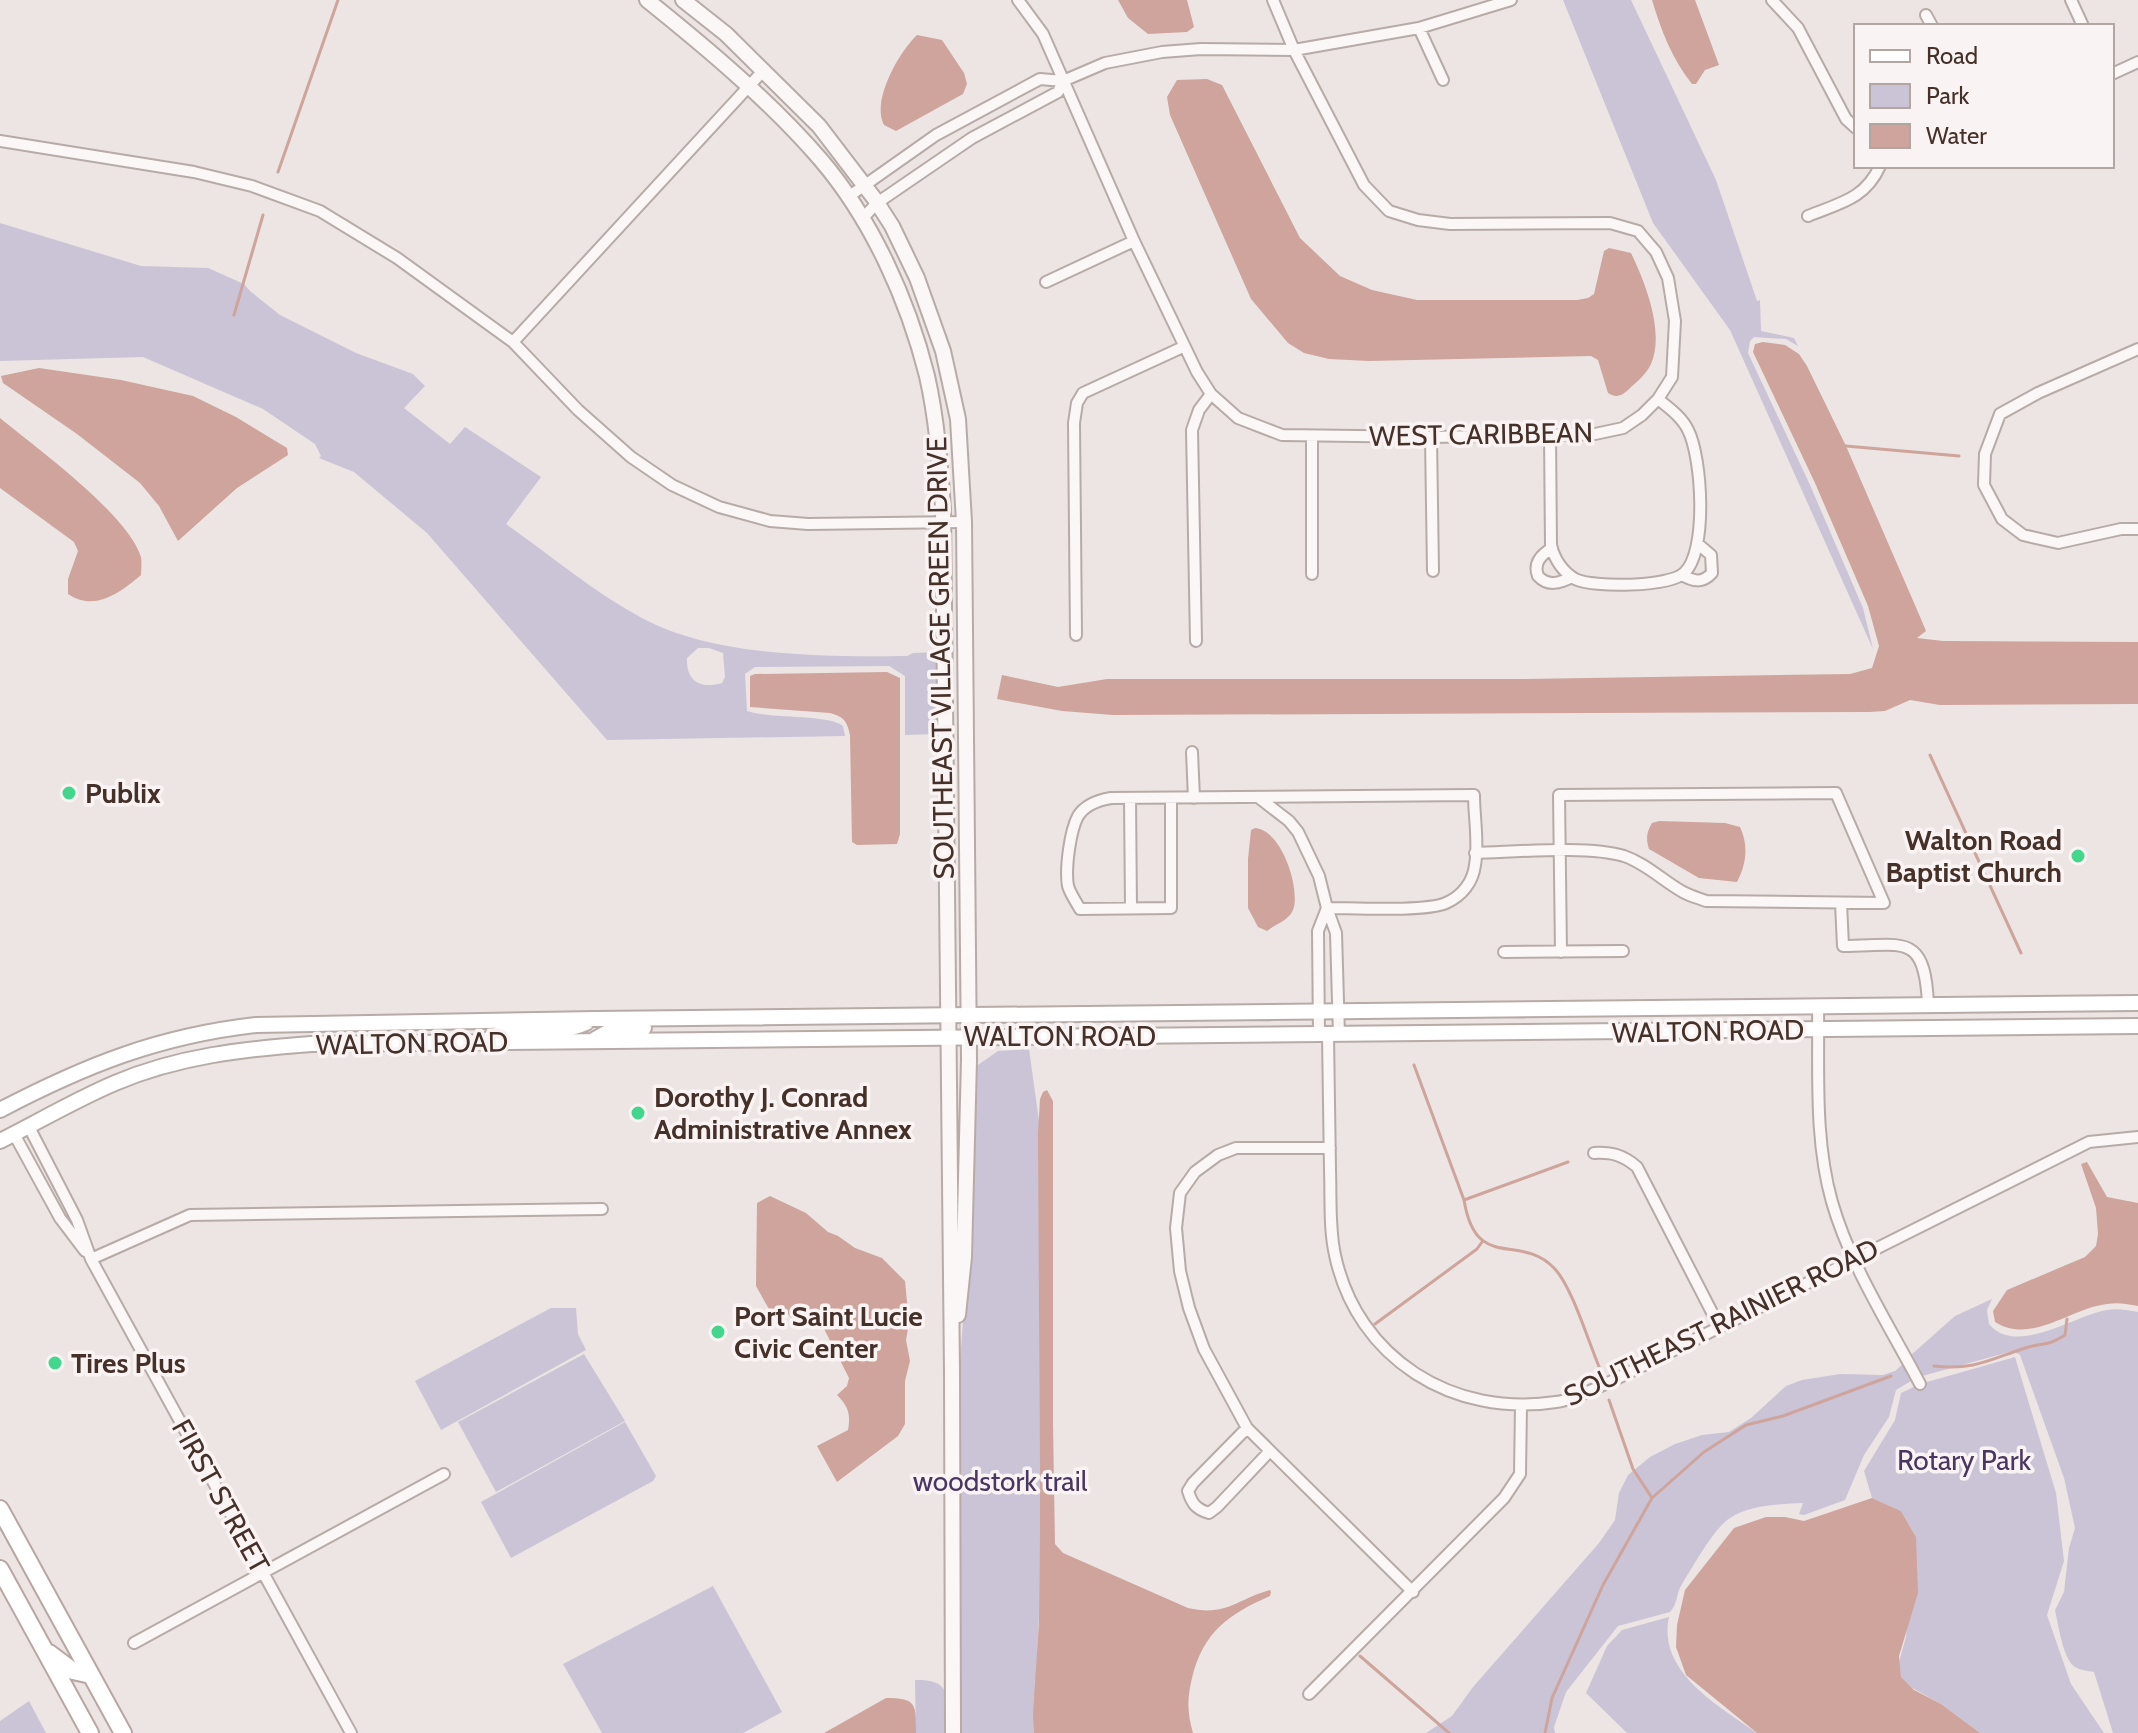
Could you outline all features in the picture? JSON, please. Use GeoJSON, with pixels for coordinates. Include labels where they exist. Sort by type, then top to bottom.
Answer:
{"type":"FeatureCollection","features":[{"type":"Feature","properties":{"kind":"main road","name":"WALTON ROAD"},"geometry":{"type":"LineString","coordinates":[[0,1110],[86,1067],[132,1050],[209,1030],[256,1025],[2138,1003]]}},
{"type":"Feature","properties":{"kind":"main road"},"geometry":{"type":"LineString","coordinates":[[591,1041],[611,1030],[685,1024],[708,1018]]}},
{"type":"Feature","properties":{"kind":"main road"},"geometry":{"type":"LineString","coordinates":[[482,1042],[507,1031],[576,1028],[596,1019]]}},
{"type":"Feature","properties":{"kind":"main road","name":"WALTON ROAD"},"geometry":{"type":"LineString","coordinates":[[0,1141],[115,1083],[183,1060],[237,1050],[311,1044],[2138,1026]]}},
{"type":"Feature","properties":{"kind":"main road"},"geometry":{"type":"LineString","coordinates":[[0,1509],[123,1733]]}},
{"type":"Feature","properties":{"kind":"main road"},"geometry":{"type":"LineString","coordinates":[[0,1569],[90,1733]]}},
{"type":"Feature","properties":{"kind":"main road"},"geometry":{"type":"LineString","coordinates":[[45,1650],[73,1671],[91,1675]]}},
{"type":"Feature","properties":{"kind":"street","name":"SOUTHEAST VILLAGE GREEN DRIVE"},"geometry":{"type":"LineString","coordinates":[[683,0],[726,34],[819,126],[866,186],[892,226],[917,278],[943,351],[958,419],[964,522],[969,1037],[964,1257],[952,1372]]}},
{"type":"Feature","properties":{"kind":"street","name":"WEST CARIBBEAN"},"geometry":{"type":"LineString","coordinates":[[1018,0],[1043,34],[1183,347],[1211,394],[1238,418],[1282,435],[1312,437],[1595,434],[1623,428],[1658,399],[1672,377],[1675,321],[1668,278],[1656,252],[1638,231],[1610,223],[1450,224],[1418,220],[1389,211],[1364,185],[1294,50],[1273,0]]}},
{"type":"Feature","properties":{"kind":"street"},"geometry":{"type":"LineString","coordinates":[[848,197],[936,135],[1040,79],[1063,81],[1105,63],[1153,53],[1201,49],[1294,50],[1419,28],[1511,0]]}},
{"type":"Feature","properties":{"kind":"street"},"geometry":{"type":"LineString","coordinates":[[1772,0],[1798,28],[1846,119],[1854,126]]}},
{"type":"Feature","properties":{"kind":"street"},"geometry":{"type":"LineString","coordinates":[[2071,0],[2082,24]]}},
{"type":"Feature","properties":{"kind":"street","name":"SOUTHEAST VILLAGE GREEN DRIVE"},"geometry":{"type":"LineString","coordinates":[[657,3],[821,161],[848,197],[909,315],[927,377],[939,448],[943,523],[953,1733]]}},
{"type":"Feature","properties":{"kind":"street"},"geometry":{"type":"LineString","coordinates":[[1419,28],[1443,80]]}},
{"type":"Feature","properties":{"kind":"street"},"geometry":{"type":"LineString","coordinates":[[2114,73],[2138,62]]}},
{"type":"Feature","properties":{"kind":"street"},"geometry":{"type":"LineString","coordinates":[[513,342],[762,72]]}},
{"type":"Feature","properties":{"kind":"street"},"geometry":{"type":"LineString","coordinates":[[862,219],[877,203],[972,138],[1058,92],[1063,81]]}},
{"type":"Feature","properties":{"kind":"street"},"geometry":{"type":"LineString","coordinates":[[0,141],[129,159],[194,172],[252,186],[320,211],[397,258],[513,342],[578,410],[631,457],[672,485],[719,507],[770,521],[808,524],[964,522]]}},
{"type":"Feature","properties":{"kind":"street"},"geometry":{"type":"LineString","coordinates":[[1808,216],[1864,192],[1879,168]]}},
{"type":"Feature","properties":{"kind":"street"},"geometry":{"type":"LineString","coordinates":[[1046,282],[1134,241]]}},
{"type":"Feature","properties":{"kind":"street"},"geometry":{"type":"LineString","coordinates":[[1076,635],[1074,423],[1077,403],[1090,389],[1183,347]]}},
{"type":"Feature","properties":{"kind":"street"},"geometry":{"type":"LineString","coordinates":[[2138,349],[2038,393],[2000,414],[1985,454],[1984,485],[2002,519],[2023,535],[2058,543],[2121,529],[2138,529]]}},
{"type":"Feature","properties":{"kind":"street"},"geometry":{"type":"LineString","coordinates":[[1196,641],[1192,430],[1199,410],[1211,394]]}},
{"type":"Feature","properties":{"kind":"street"},"geometry":{"type":"LineString","coordinates":[[1550,435],[1552,548],[1558,562],[1572,577],[1583,582],[1663,583],[1682,575],[1692,562],[1698,544],[1699,490],[1689,431],[1658,399]]}},
{"type":"Feature","properties":{"kind":"street"},"geometry":{"type":"LineString","coordinates":[[1312,437],[1312,574]]}},
{"type":"Feature","properties":{"kind":"street"},"geometry":{"type":"LineString","coordinates":[[1431,437],[1433,571]]}},
{"type":"Feature","properties":{"kind":"street"},"geometry":{"type":"LineString","coordinates":[[1682,575],[1700,580],[1712,573],[1711,555],[1698,544]]}},
{"type":"Feature","properties":{"kind":"street"},"geometry":{"type":"LineString","coordinates":[[1552,548],[1537,563],[1538,576],[1546,583],[1572,577]]}},
{"type":"Feature","properties":{"kind":"street"},"geometry":{"type":"LineString","coordinates":[[1192,752],[1194,798]]}},
{"type":"Feature","properties":{"kind":"street"},"geometry":{"type":"LineString","coordinates":[[1475,853],[1560,852],[1598,851],[1623,856],[1641,863],[1682,892],[1706,901],[1884,903],[1836,793],[1559,795],[1560,852],[1561,952]]}},
{"type":"Feature","properties":{"kind":"street"},"geometry":{"type":"LineString","coordinates":[[1171,798],[1171,908],[1080,909],[1068,886],[1068,853],[1078,817],[1087,807],[1100,800],[1130,798],[1474,795],[1476,864],[1469,884],[1456,898],[1442,905],[1327,908]]}},
{"type":"Feature","properties":{"kind":"street"},"geometry":{"type":"LineString","coordinates":[[1258,797],[1298,832],[1319,876],[1336,933],[1339,1012],[1329,1035]]}},
{"type":"Feature","properties":{"kind":"street"},"geometry":{"type":"LineString","coordinates":[[1130,798],[1131,908]]}},
{"type":"Feature","properties":{"kind":"street"},"geometry":{"type":"LineString","coordinates":[[1841,903],[1843,946],[1908,947],[1920,956],[1928,1005]]}},
{"type":"Feature","properties":{"kind":"street"},"geometry":{"type":"LineString","coordinates":[[1327,908],[1318,931],[1319,1012],[1329,1035]]}},
{"type":"Feature","properties":{"kind":"street"},"geometry":{"type":"LineString","coordinates":[[1504,952],[1623,951]]}},
{"type":"Feature","properties":{"kind":"street"},"geometry":{"type":"LineString","coordinates":[[1818,1006],[1819,1106],[1827,1175],[1840,1225],[1920,1384]]}},
{"type":"Feature","properties":{"kind":"street","name":"SOUTHEAST RAINIER ROAD"},"geometry":{"type":"LineString","coordinates":[[1329,1035],[1331,1216],[1335,1255],[1346,1291],[1364,1326],[1398,1361],[1438,1388],[1478,1400],[1521,1406],[1560,1402],[1608,1383],[2089,1142],[2138,1137]]}},
{"type":"Feature","properties":{"kind":"street","name":"FIRST STREET"},"geometry":{"type":"LineString","coordinates":[[29,1127],[77,1220],[91,1259]]}},
{"type":"Feature","properties":{"kind":"street","name":"FIRST STREET"},"geometry":{"type":"LineString","coordinates":[[14,1134],[60,1218],[91,1259],[351,1733]]}},
{"type":"Feature","properties":{"kind":"street"},"geometry":{"type":"LineString","coordinates":[[1330,1148],[1236,1148],[1218,1155],[1195,1172],[1180,1193],[1176,1228],[1180,1271],[1204,1349],[1247,1428],[1413,1592]]}},
{"type":"Feature","properties":{"kind":"street"},"geometry":{"type":"LineString","coordinates":[[1594,1153],[1611,1152],[1625,1157],[1637,1167],[1719,1326]]}},
{"type":"Feature","properties":{"kind":"street"},"geometry":{"type":"LineString","coordinates":[[91,1259],[190,1215],[602,1209]]}},
{"type":"Feature","properties":{"kind":"street"},"geometry":{"type":"LineString","coordinates":[[1309,1694],[1413,1592],[1514,1484],[1520,1474],[1521,1406]]}},
{"type":"Feature","properties":{"kind":"street"},"geometry":{"type":"LineString","coordinates":[[1247,1428],[1188,1491],[1191,1502],[1198,1510],[1209,1513],[1217,1507],[1269,1452]]}},
{"type":"Feature","properties":{"kind":"street"},"geometry":{"type":"LineString","coordinates":[[134,1643],[444,1474]]}},
{"type":"Feature","properties":{"kind":"green space"},"geometry":{"type":"Polygon","coordinates":[[[1563,0],[1631,0],[1716,180],[1757,301],[1760,300],[1761,331],[1794,338],[1798,346],[1786,339],[1754,337],[1748,353],[1863,608],[1873,649],[1730,330],[1653,223],[1563,0]]]}},
{"type":"Feature","properties":{"kind":"green space"},"geometry":{"type":"Polygon","coordinates":[[[0,223],[141,266],[208,268],[244,284],[280,315],[356,353],[413,374],[425,386],[404,408],[450,444],[465,427],[541,477],[506,524],[589,585],[642,618],[702,641],[771,652],[907,656],[938,652],[939,734],[905,735],[905,676],[889,666],[755,667],[745,674],[747,711],[836,722],[843,726],[845,736],[607,740],[427,533],[354,472],[319,458],[321,456],[315,444],[263,409],[143,357],[0,361],[0,223]],[[698,648],[687,658],[689,673],[701,684],[722,683],[725,677],[723,653],[698,648]]]}},
{"type":"Feature","properties":{"kind":"green space","name":"woodstork trail"},"geometry":{"type":"Polygon","coordinates":[[[1029,1049],[1039,1121],[1039,1613],[1034,1733],[960,1733],[957,1401],[974,1174],[975,1067],[998,1051],[1029,1049]]]}},
{"type":"Feature","properties":{"kind":"green space"},"geometry":{"type":"Polygon","coordinates":[[[1992,1299],[1987,1310],[1989,1324],[2001,1333],[2014,1336],[2046,1331],[2107,1310],[2138,1312],[2138,1733],[2113,1733],[2094,1672],[2075,1667],[2064,1649],[2055,1610],[2064,1592],[2069,1548],[2075,1528],[2064,1478],[2020,1355],[2013,1351],[1922,1376],[1911,1355],[1955,1316],[1992,1299]]]}},
{"type":"Feature","properties":{"kind":"green space"},"geometry":{"type":"Polygon","coordinates":[[[551,1308],[576,1308],[578,1334],[586,1350],[441,1430],[415,1381],[551,1308]]]}},
{"type":"Feature","properties":{"kind":"green space"},"geometry":{"type":"Polygon","coordinates":[[[584,1354],[625,1421],[496,1492],[458,1422],[584,1354]]]}},
{"type":"Feature","properties":{"kind":"green space","name":"Rotary Park"},"geometry":{"type":"Polygon","coordinates":[[[2015,1357],[2056,1493],[2064,1561],[2047,1615],[2071,1684],[2104,1733],[1980,1733],[1941,1704],[1907,1685],[1901,1677],[1899,1662],[1906,1637],[1916,1537],[1901,1511],[1872,1498],[1864,1471],[1895,1420],[1901,1393],[1920,1384],[2015,1357]]]}},
{"type":"Feature","properties":{"kind":"green space"},"geometry":{"type":"Polygon","coordinates":[[[1903,1364],[1911,1381],[1896,1390],[1889,1417],[1864,1455],[1845,1500],[1804,1515],[1799,1514],[1803,1503],[1756,1508],[1730,1518],[1704,1549],[1680,1587],[1670,1612],[1618,1626],[1566,1692],[1554,1727],[1555,1733],[1426,1733],[1452,1716],[1473,1687],[1599,1543],[1615,1520],[1619,1493],[1628,1475],[1650,1457],[1702,1435],[1729,1432],[1751,1418],[1786,1386],[1802,1380],[1840,1374],[1883,1375],[1903,1364]]]}},
{"type":"Feature","properties":{"kind":"green space"},"geometry":{"type":"Polygon","coordinates":[[[625,1422],[656,1476],[653,1481],[511,1558],[481,1502],[625,1422]]]}},
{"type":"Feature","properties":{"kind":"green space"},"geometry":{"type":"Polygon","coordinates":[[[713,1586],[782,1712],[743,1733],[602,1733],[563,1664],[713,1586]]]}},
{"type":"Feature","properties":{"kind":"green space"},"geometry":{"type":"Polygon","coordinates":[[[1669,1617],[1668,1637],[1672,1655],[1682,1671],[1709,1699],[1757,1733],[1627,1733],[1586,1693],[1607,1646],[1622,1630],[1669,1617]]]}},
{"type":"Feature","properties":{"kind":"green space"},"geometry":{"type":"Polygon","coordinates":[[[915,1680],[937,1683],[943,1688],[947,1702],[946,1733],[916,1733],[915,1680]]]}},
{"type":"Feature","properties":{"kind":"green space"},"geometry":{"type":"Polygon","coordinates":[[[29,1701],[46,1733],[0,1733],[0,1721],[29,1701]]]}},
{"type":"Feature","properties":{"kind":"water"},"geometry":{"type":"Polygon","coordinates":[[[1118,0],[1187,0],[1194,27],[1187,32],[1148,34],[1128,18],[1118,0]]]}},
{"type":"Feature","properties":{"kind":"water"},"geometry":{"type":"Polygon","coordinates":[[[1652,0],[1695,0],[1719,65],[1705,70],[1696,84],[1692,84],[1673,54],[1652,0]]]}},
{"type":"Feature","properties":{"kind":"water"},"geometry":{"type":"Polygon","coordinates":[[[917,35],[942,40],[964,73],[967,84],[963,94],[896,131],[884,125],[881,103],[895,65],[917,35]]]}},
{"type":"Feature","properties":{"kind":"water"},"geometry":{"type":"Polygon","coordinates":[[[1207,79],[1222,85],[1300,238],[1340,276],[1372,290],[1417,300],[1577,300],[1594,294],[1604,251],[1609,248],[1631,253],[1655,322],[1655,351],[1649,367],[1625,393],[1614,396],[1608,393],[1598,360],[1591,356],[1369,361],[1329,359],[1304,353],[1288,343],[1251,299],[1170,115],[1167,97],[1177,80],[1207,79]]]}},
{"type":"Feature","properties":{"kind":"water"},"geometry":{"type":"Polygon","coordinates":[[[1755,344],[1785,345],[1799,354],[1807,366],[1846,446],[1926,631],[1917,638],[1943,641],[2138,642],[2138,704],[1940,705],[1910,700],[1885,711],[1869,712],[1113,715],[1062,711],[997,699],[1002,675],[1058,687],[1107,679],[1520,679],[1850,674],[1872,668],[1879,646],[1868,606],[1815,483],[1753,352],[1755,344]]]}},
{"type":"Feature","properties":{"kind":"water"},"geometry":{"type":"Polygon","coordinates":[[[39,368],[121,380],[193,396],[236,417],[287,448],[288,455],[237,488],[178,541],[159,506],[140,483],[77,434],[3,383],[1,376],[39,368]]]}},
{"type":"Feature","properties":{"kind":"water"},"geometry":{"type":"Polygon","coordinates":[[[0,418],[79,482],[118,521],[141,557],[141,575],[116,594],[97,601],[78,599],[68,594],[68,579],[78,551],[74,542],[0,488],[0,418]]]}},
{"type":"Feature","properties":{"kind":"water"},"geometry":{"type":"Polygon","coordinates":[[[887,672],[900,678],[900,834],[897,844],[857,845],[852,842],[850,735],[846,723],[830,713],[750,707],[750,676],[887,672]]]}},
{"type":"Feature","properties":{"kind":"water"},"geometry":{"type":"Polygon","coordinates":[[[1652,823],[1725,823],[1740,827],[1745,841],[1745,855],[1737,882],[1699,878],[1649,849],[1649,830],[1652,823]]]}},
{"type":"Feature","properties":{"kind":"water"},"geometry":{"type":"Polygon","coordinates":[[[1255,828],[1273,838],[1280,848],[1294,885],[1292,911],[1267,931],[1258,927],[1248,908],[1248,859],[1251,830],[1255,828]]]}},
{"type":"Feature","properties":{"kind":"water"},"geometry":{"type":"Polygon","coordinates":[[[1047,1090],[1053,1101],[1055,1544],[1063,1553],[1188,1608],[1222,1609],[1271,1592],[1270,1596],[1242,1610],[1220,1626],[1203,1648],[1189,1692],[1193,1733],[1034,1733],[1040,1484],[1038,1134],[1040,1099],[1047,1090]]]}},
{"type":"Feature","properties":{"kind":"water"},"geometry":{"type":"Polygon","coordinates":[[[2087,1162],[2107,1197],[2138,1203],[2138,1306],[2107,1304],[2023,1329],[2009,1328],[1995,1322],[1993,1311],[2007,1290],[2085,1257],[2096,1246],[2096,1208],[2081,1164],[2087,1162]]]}},
{"type":"Feature","properties":{"kind":"water"},"geometry":{"type":"Polygon","coordinates":[[[770,1196],[806,1213],[828,1232],[855,1248],[882,1258],[905,1281],[909,1323],[906,1340],[910,1361],[905,1381],[905,1424],[898,1436],[837,1482],[817,1446],[848,1430],[848,1411],[837,1395],[847,1386],[849,1378],[816,1313],[811,1310],[792,1319],[788,1314],[774,1318],[756,1286],[757,1203],[770,1196]]]}},
{"type":"Feature","properties":{"kind":"water"},"geometry":{"type":"Polygon","coordinates":[[[1872,1498],[1901,1511],[1916,1537],[1918,1593],[1899,1656],[1901,1677],[1914,1690],[1941,1704],[1980,1733],[1757,1733],[1686,1675],[1676,1647],[1677,1625],[1685,1590],[1734,1528],[1766,1517],[1804,1521],[1872,1498]]]}},
{"type":"Feature","properties":{"kind":"water"},"geometry":{"type":"Polygon","coordinates":[[[886,1698],[904,1699],[913,1705],[916,1733],[824,1733],[886,1698]]]}},
{"type":"Feature","properties":{"kind":"waterway"},"geometry":{"type":"LineString","coordinates":[[278,172],[338,0]]}},
{"type":"Feature","properties":{"kind":"waterway"},"geometry":{"type":"LineString","coordinates":[[234,315],[263,215]]}},
{"type":"Feature","properties":{"kind":"waterway"},"geometry":{"type":"LineString","coordinates":[[1846,446],[1959,456]]}},
{"type":"Feature","properties":{"kind":"waterway"},"geometry":{"type":"LineString","coordinates":[[1930,755],[2021,953]]}},
{"type":"Feature","properties":{"kind":"waterway"},"geometry":{"type":"LineString","coordinates":[[1414,1065],[1470,1222],[1478,1236],[1500,1248],[1527,1252],[1554,1268],[1574,1301],[1600,1369]]}},
{"type":"Feature","properties":{"kind":"waterway"},"geometry":{"type":"LineString","coordinates":[[1464,1200],[1568,1162]]}},
{"type":"Feature","properties":{"kind":"waterway"},"geometry":{"type":"LineString","coordinates":[[1375,1324],[1477,1249],[1482,1242]]}},
{"type":"Feature","properties":{"kind":"waterway"},"geometry":{"type":"LineString","coordinates":[[1934,1366],[1970,1366],[2053,1342],[2065,1335],[2067,1319]]}},
{"type":"Feature","properties":{"kind":"waterway"},"geometry":{"type":"LineString","coordinates":[[1545,1733],[1552,1698],[1603,1585],[1652,1498],[1704,1452],[1746,1425],[1783,1416],[1891,1376]]}},
{"type":"Feature","properties":{"kind":"waterway"},"geometry":{"type":"LineString","coordinates":[[1609,1400],[1633,1469],[1652,1498]]}},
{"type":"Feature","properties":{"kind":"waterway"},"geometry":{"type":"LineString","coordinates":[[1360,1656],[1449,1733]]}},
{"type":"Feature","properties":{"kind":"place","name":"Publix"},"geometry":{"type":"Point","coordinates":[69,793]}},
{"type":"Feature","properties":{"kind":"place","name":"Walton Road Baptist Church"},"geometry":{"type":"Point","coordinates":[2078,856]}},
{"type":"Feature","properties":{"kind":"place","name":"Dorothy J. Conrad Administrative Annex"},"geometry":{"type":"Point","coordinates":[638,1113]}},
{"type":"Feature","properties":{"kind":"place","name":"Port Saint Lucie Civic Center"},"geometry":{"type":"Point","coordinates":[718,1332]}},
{"type":"Feature","properties":{"kind":"place","name":"Tires Plus"},"geometry":{"type":"Point","coordinates":[55,1363]}}]}
